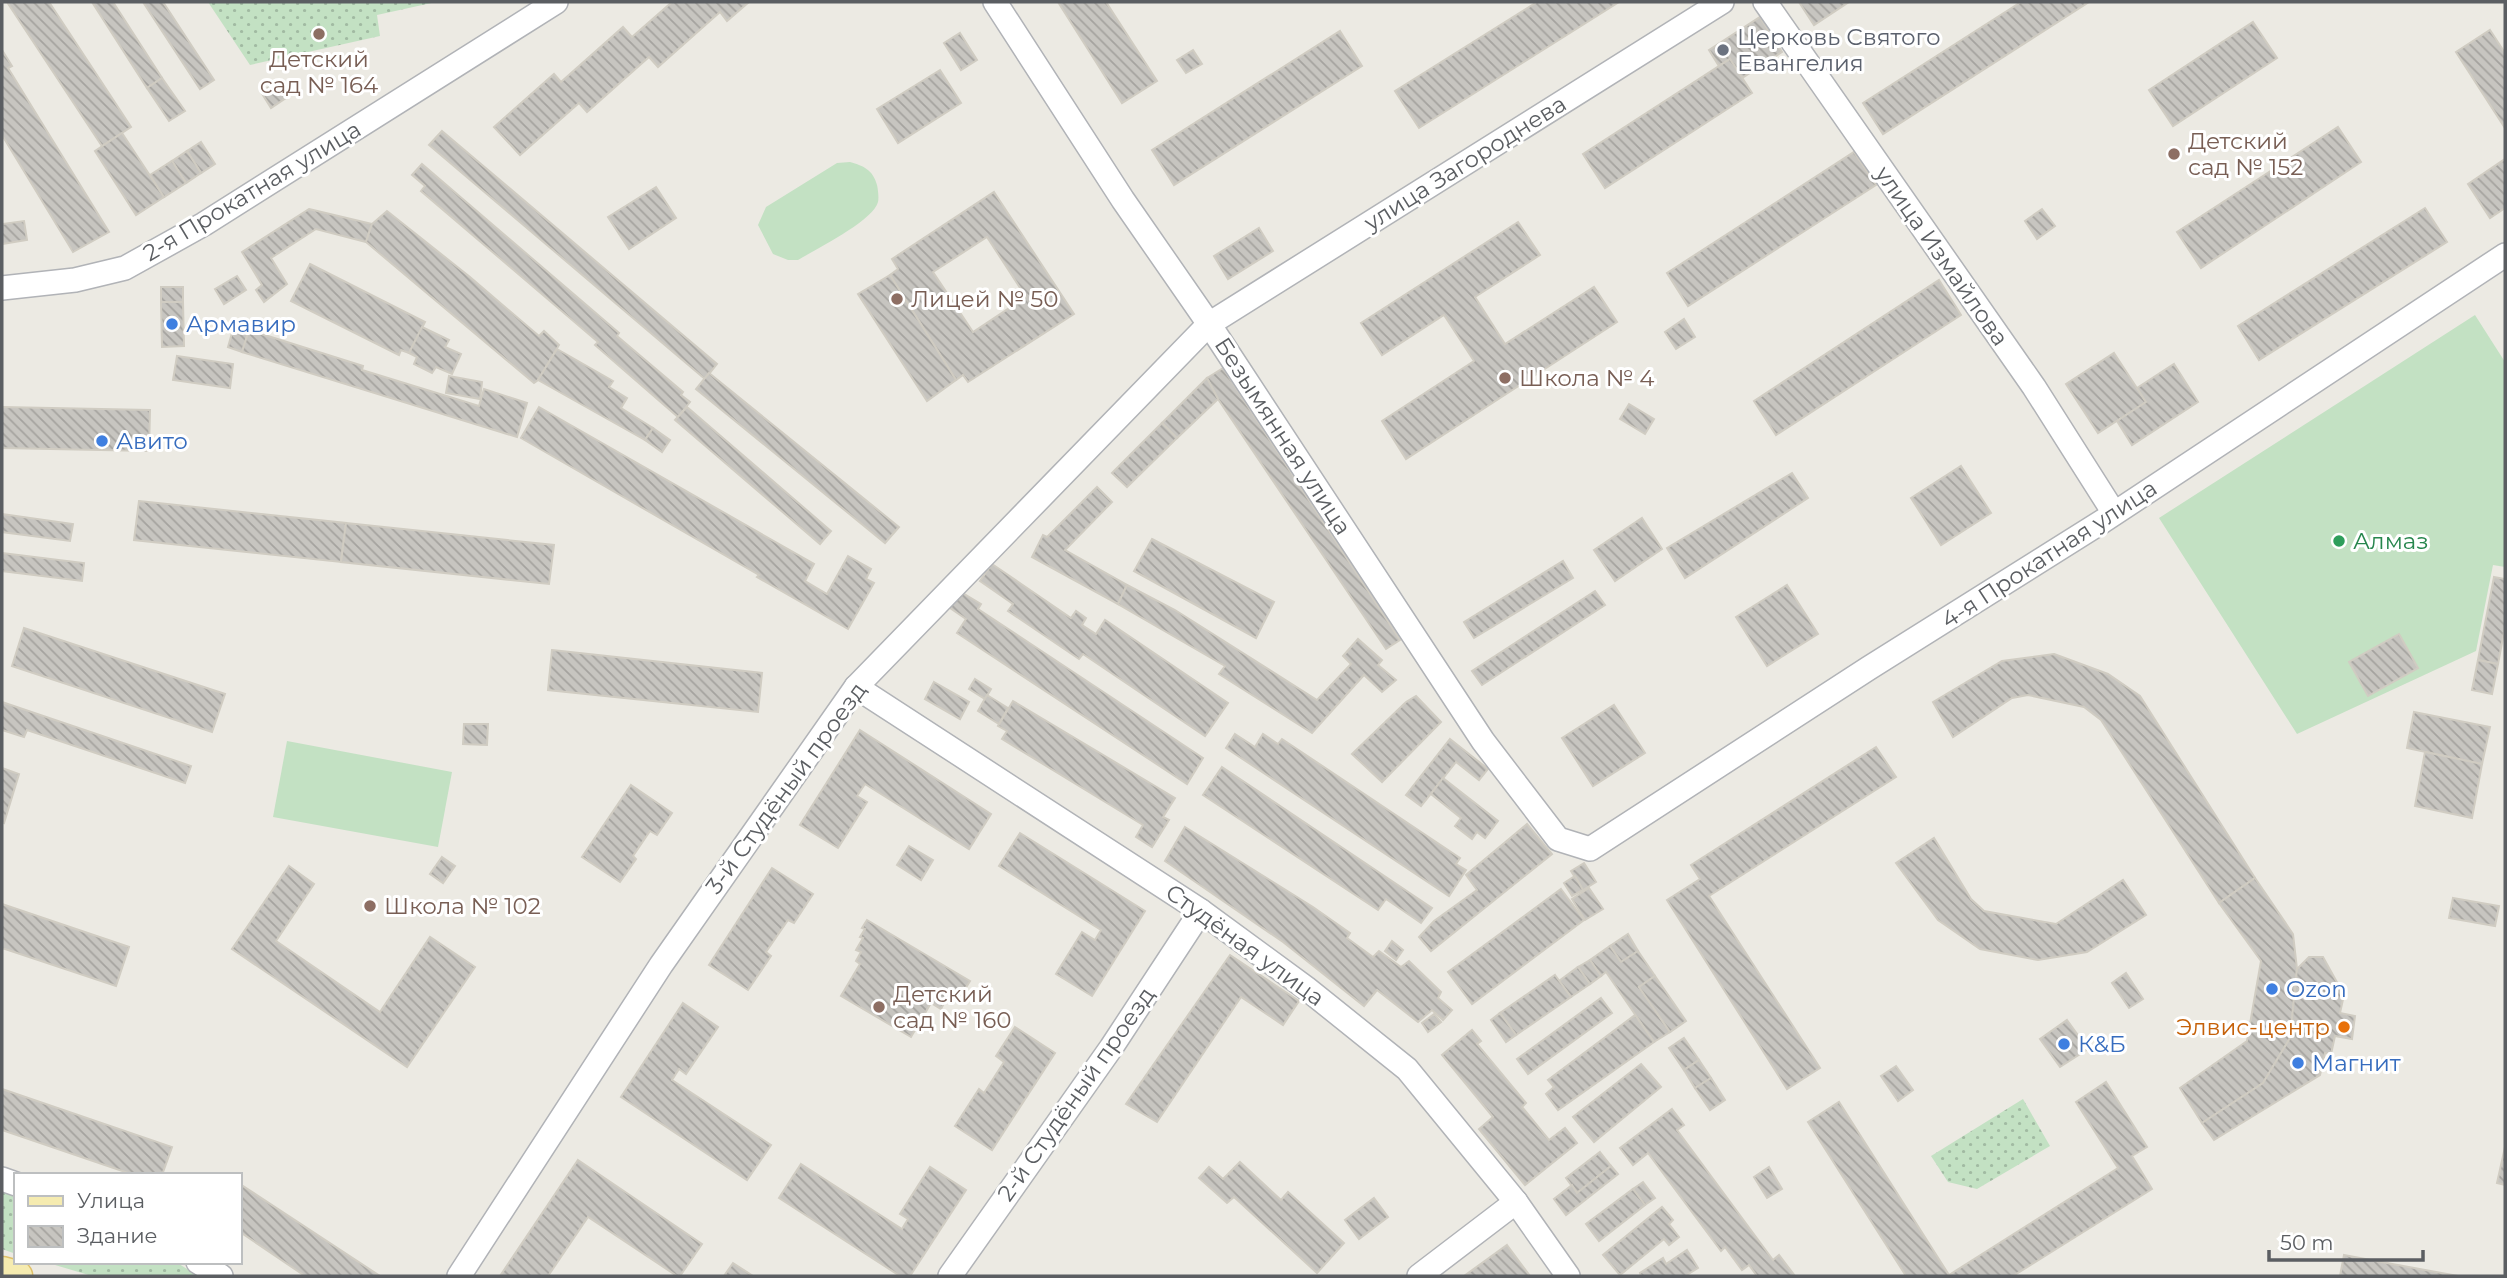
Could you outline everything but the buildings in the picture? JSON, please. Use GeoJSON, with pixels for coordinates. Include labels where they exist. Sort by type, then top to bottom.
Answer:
{"type":"FeatureCollection","features":[{"type":"Feature","properties":{"kind":"main road"},"geometry":{"type":"LineString","coordinates":[[2,1272],[17,1276]]}},
{"type":"Feature","properties":{"kind":"street","name":"2-я Прокатная улица"},"geometry":{"type":"LineString","coordinates":[[2,288],[75,280],[125,268],[215,217],[556,2]]}},
{"type":"Feature","properties":{"kind":"street","name":"Безымянная улица"},"geometry":{"type":"LineString","coordinates":[[995,2],[1123,200],[1209,324],[1483,741],[1558,839],[1590,849]]}},
{"type":"Feature","properties":{"kind":"street","name":"улица Загороднева"},"geometry":{"type":"LineString","coordinates":[[1209,324],[1722,2]]}},
{"type":"Feature","properties":{"kind":"street","name":"улица Измайлова"},"geometry":{"type":"LineString","coordinates":[[1765,2],[2034,387],[2114,513]]}},
{"type":"Feature","properties":{"kind":"street","name":"4-я Прокатная улица"},"geometry":{"type":"LineString","coordinates":[[1590,849],[2114,513],[2505,255]]}},
{"type":"Feature","properties":{"kind":"street","name":"3-й Студёный проезд"},"geometry":{"type":"LineString","coordinates":[[459,1276],[661,965],[856,687],[1209,324]]}},
{"type":"Feature","properties":{"kind":"street","name":"Студёная улица"},"geometry":{"type":"LineString","coordinates":[[856,687],[1201,911],[1306,988],[1407,1069],[1516,1202],[1568,1276]]}},
{"type":"Feature","properties":{"kind":"street","name":"2-й Студёный проезд"},"geometry":{"type":"LineString","coordinates":[[950,1276],[1111,1048],[1201,911]]}},
{"type":"Feature","properties":{"kind":"street"},"geometry":{"type":"LineString","coordinates":[[1419,1276],[1516,1202]]}},
{"type":"Feature","properties":{"kind":"street"},"geometry":{"type":"LineString","coordinates":[[201,1264],[221,1276]]}},
{"type":"Feature","properties":{"kind":"green space"},"geometry":{"type":"Polygon","coordinates":[[[208,2],[436,2],[377,15],[380,36],[250,65],[208,2]]]}},
{"type":"Feature","properties":{"kind":"green space"},"geometry":{"type":"Polygon","coordinates":[[[850,162],[867,169],[873,176],[878,198],[874,209],[855,226],[798,260],[788,260],[773,254],[758,225],[766,207],[837,163],[850,162]]]}},
{"type":"Feature","properties":{"kind":"green space","name":"Алмаз"},"geometry":{"type":"Polygon","coordinates":[[[2475,315],[2505,362],[2505,567],[2493,565],[2476,651],[2297,734],[2159,518],[2475,315]]]}},
{"type":"Feature","properties":{"kind":"green space"},"geometry":{"type":"Polygon","coordinates":[[[287,741],[452,772],[438,847],[273,817],[287,741]]]}},
{"type":"Feature","properties":{"kind":"green space"},"geometry":{"type":"Polygon","coordinates":[[[2023,1099],[2050,1146],[1977,1189],[1948,1182],[1931,1156],[2023,1099]]]}},
{"type":"Feature","properties":{"kind":"green space"},"geometry":{"type":"Polygon","coordinates":[[[2,1188],[14,1192],[14,1253],[2,1249],[2,1188]]]}},
{"type":"Feature","properties":{"kind":"green space"},"geometry":{"type":"Polygon","coordinates":[[[52,1264],[179,1264],[198,1276],[92,1276],[52,1264]]]}},
{"type":"Feature","properties":{"kind":"place","name":"Детский сад № 164"},"geometry":{"type":"Point","coordinates":[319,34]}},
{"type":"Feature","properties":{"kind":"place","name":"Церковь Святого Евангелия"},"geometry":{"type":"Point","coordinates":[1723,50]}},
{"type":"Feature","properties":{"kind":"place","name":"Детский сад № 152"},"geometry":{"type":"Point","coordinates":[2174,154]}},
{"type":"Feature","properties":{"kind":"place","name":"Лицей № 50"},"geometry":{"type":"Point","coordinates":[897,299]}},
{"type":"Feature","properties":{"kind":"place","name":"Армавир"},"geometry":{"type":"Point","coordinates":[172,324]}},
{"type":"Feature","properties":{"kind":"place","name":"Школа № 4"},"geometry":{"type":"Point","coordinates":[1505,378]}},
{"type":"Feature","properties":{"kind":"place","name":"Авито"},"geometry":{"type":"Point","coordinates":[102,441]}},
{"type":"Feature","properties":{"kind":"place","name":"Алмаз"},"geometry":{"type":"Point","coordinates":[2339,541]}},
{"type":"Feature","properties":{"kind":"place","name":"Школа № 102"},"geometry":{"type":"Point","coordinates":[370,906]}},
{"type":"Feature","properties":{"kind":"place","name":"Ozon"},"geometry":{"type":"Point","coordinates":[2272,989]}},
{"type":"Feature","properties":{"kind":"place","name":"Детский сад № 160"},"geometry":{"type":"Point","coordinates":[879,1007]}},
{"type":"Feature","properties":{"kind":"place","name":"Элвис-центр"},"geometry":{"type":"Point","coordinates":[2344,1027]}},
{"type":"Feature","properties":{"kind":"place","name":"К&Б"},"geometry":{"type":"Point","coordinates":[2064,1044]}},
{"type":"Feature","properties":{"kind":"place","name":"Магнит"},"geometry":{"type":"Point","coordinates":[2298,1063]}}]}
